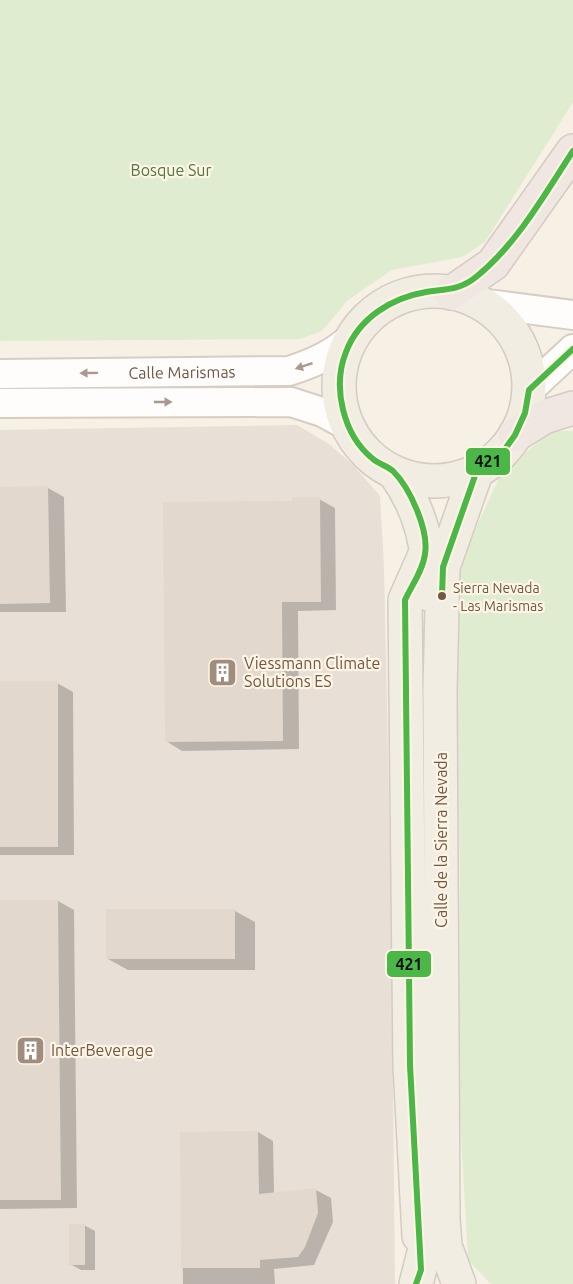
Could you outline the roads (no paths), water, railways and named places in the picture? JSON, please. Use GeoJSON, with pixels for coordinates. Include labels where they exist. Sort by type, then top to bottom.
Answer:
{"type":"FeatureCollection","features":[{"type":"Feature","properties":{"kind":"highway"},"geometry":{"type":"LineString","coordinates":[[466,298],[493,264],[573,151]]}},
{"type":"Feature","properties":{"kind":"highway"},"geometry":{"type":"LineString","coordinates":[[515,435],[544,417],[573,408]]}},
{"type":"Feature","properties":{"kind":"main road"},"geometry":{"type":"LineString","coordinates":[[429,291],[466,298],[494,313],[517,340],[524,356],[529,390],[525,413],[515,435],[505,449],[477,471],[457,478],[436,481],[414,479],[394,472],[375,460],[359,445],[348,426],[339,390],[345,353],[353,336],[367,318],[386,304],[406,295],[429,291]]}},
{"type":"Feature","properties":{"kind":"main road","name":"Calle de la Sierra Nevada"},"geometry":{"type":"LineString","coordinates":[[459,1284],[445,1246],[443,1219],[441,650],[443,567],[477,471]]}},
{"type":"Feature","properties":{"kind":"main road"},"geometry":{"type":"LineString","coordinates":[[394,472],[418,511],[427,563],[405,600],[410,1065],[419,1277]]}},
{"type":"Feature","properties":{"kind":"street"},"geometry":{"type":"LineString","coordinates":[[466,298],[573,315]]}},
{"type":"Feature","properties":{"kind":"street","name":"Calle Marismas"},"geometry":{"type":"LineString","coordinates":[[0,374],[290,371],[316,362],[338,350],[353,336]]}},
{"type":"Feature","properties":{"kind":"street"},"geometry":{"type":"LineString","coordinates":[[529,390],[573,350]]}},
{"type":"Feature","properties":{"kind":"street","name":"Calle Marismas"},"geometry":{"type":"LineString","coordinates":[[0,403],[291,402],[322,412],[348,426]]}},
{"type":"Feature","properties":{"kind":"place","name":"Sierra Nevada - Las Marismas"},"geometry":{"type":"Point","coordinates":[442,596]}},
{"type":"Feature","properties":{"kind":"place","name":"Viessmann Climate Solutions ES"},"geometry":{"type":"Point","coordinates":[223,672]}},
{"type":"Feature","properties":{"kind":"place","name":"InterBeverage"},"geometry":{"type":"Point","coordinates":[30,1050]}},
{"type":"Feature","properties":{"kind":"park label","name":"Bosque Sur"},"geometry":{"type":"Point","coordinates":[171,170]}}]}
